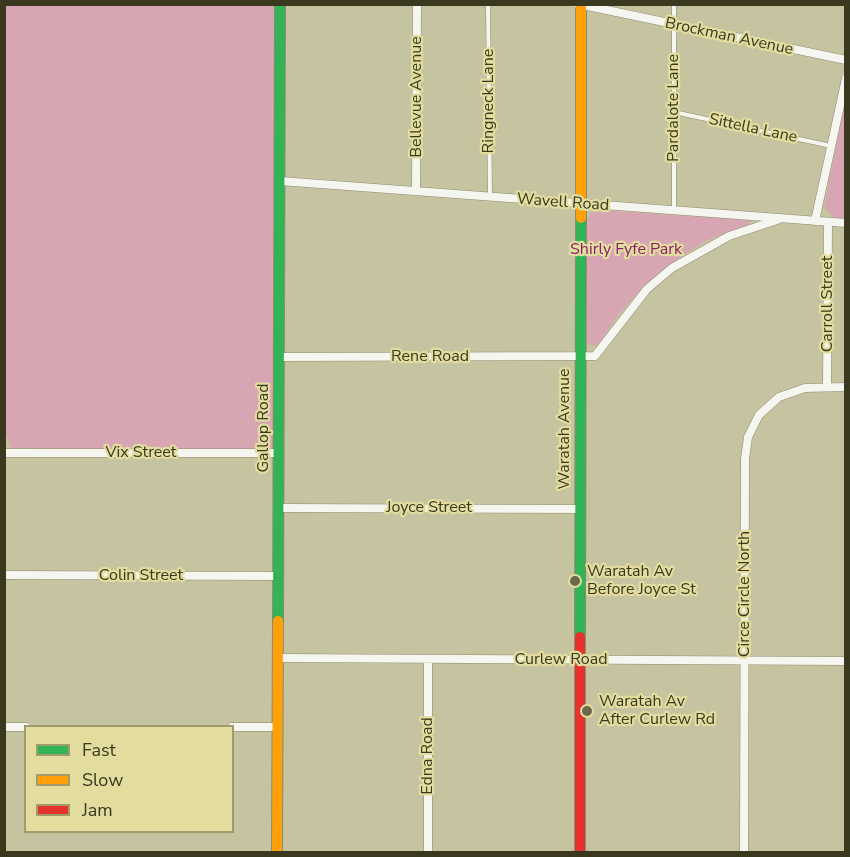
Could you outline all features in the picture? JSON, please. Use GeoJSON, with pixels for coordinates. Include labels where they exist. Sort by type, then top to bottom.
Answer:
{"type":"FeatureCollection","features":[{"type":"Feature","properties":{"kind":"street","name":"Gallop Road"},"geometry":{"type":"LineString","coordinates":[[277,852],[280,4]]}},
{"type":"Feature","properties":{"kind":"street","name":"Bellevue Avenue"},"geometry":{"type":"LineString","coordinates":[[416,190],[417,4]]}},
{"type":"Feature","properties":{"kind":"street","name":"Brockman Avenue"},"geometry":{"type":"LineString","coordinates":[[580,5],[846,60]]}},
{"type":"Feature","properties":{"kind":"street","name":"Waratah Avenue"},"geometry":{"type":"LineString","coordinates":[[580,5],[580,852]]}},
{"type":"Feature","properties":{"kind":"street"},"geometry":{"type":"LineString","coordinates":[[815,221],[846,78]]}},
{"type":"Feature","properties":{"kind":"street","name":"Wavell Road"},"geometry":{"type":"LineString","coordinates":[[280,181],[846,223]]}},
{"type":"Feature","properties":{"kind":"street"},"geometry":{"type":"LineString","coordinates":[[580,358],[595,356],[646,289],[672,268],[729,236],[783,219]]}},
{"type":"Feature","properties":{"kind":"street","name":"Carroll Street"},"geometry":{"type":"LineString","coordinates":[[827,386],[828,222]]}},
{"type":"Feature","properties":{"kind":"street","name":"Rene Road"},"geometry":{"type":"LineString","coordinates":[[279,357],[580,358]]}},
{"type":"Feature","properties":{"kind":"street","name":"Circe Circle North"},"geometry":{"type":"LineString","coordinates":[[744,852],[745,459],[748,437],[759,415],[779,397],[793,390],[827,386],[846,387]]}},
{"type":"Feature","properties":{"kind":"street","name":"Vix Street"},"geometry":{"type":"LineString","coordinates":[[4,453],[278,453]]}},
{"type":"Feature","properties":{"kind":"street","name":"Joyce Street"},"geometry":{"type":"LineString","coordinates":[[278,508],[580,509]]}},
{"type":"Feature","properties":{"kind":"street","name":"Colin Street"},"geometry":{"type":"LineString","coordinates":[[4,575],[278,576]]}},
{"type":"Feature","properties":{"kind":"street","name":"Curlew Road"},"geometry":{"type":"LineString","coordinates":[[278,658],[846,661]]}},
{"type":"Feature","properties":{"kind":"street","name":"Edna Road"},"geometry":{"type":"LineString","coordinates":[[428,659],[428,852]]}},
{"type":"Feature","properties":{"kind":"street"},"geometry":{"type":"LineString","coordinates":[[4,727],[24,727]]}},
{"type":"Feature","properties":{"kind":"street"},"geometry":{"type":"LineString","coordinates":[[234,727],[277,727]]}},
{"type":"Feature","properties":{"kind":"lane","name":"Ringneck Lane"},"geometry":{"type":"LineString","coordinates":[[488,4],[490,198]]}},
{"type":"Feature","properties":{"kind":"lane","name":"Pardalote Lane"},"geometry":{"type":"LineString","coordinates":[[674,4],[674,211]]}},
{"type":"Feature","properties":{"kind":"lane","name":"Sittella Lane"},"geometry":{"type":"LineString","coordinates":[[674,112],[831,146]]}},
{"type":"Feature","properties":{"kind":"green space"},"geometry":{"type":"Polygon","coordinates":[[[5,5],[278,5],[277,451],[11,448],[5,432],[5,5]]]}},
{"type":"Feature","properties":{"kind":"green space"},"geometry":{"type":"Polygon","coordinates":[[[845,100],[846,219],[834,218],[824,207],[845,100]]]}},
{"type":"Feature","properties":{"kind":"green space","name":"Shirly Fyfe Park"},"geometry":{"type":"Polygon","coordinates":[[[599,210],[750,220],[750,224],[705,241],[673,262],[644,286],[618,315],[599,344],[593,346],[587,343],[587,220],[591,213],[599,210]]]}},
{"type":"Feature","properties":{"kind":"traffic: fast"},"geometry":{"type":"LineString","coordinates":[[278,621],[280,4]]}},
{"type":"Feature","properties":{"kind":"traffic: fast"},"geometry":{"type":"LineString","coordinates":[[580,637],[581,218]]}},
{"type":"Feature","properties":{"kind":"traffic: slow"},"geometry":{"type":"LineString","coordinates":[[581,4],[581,218]]}},
{"type":"Feature","properties":{"kind":"traffic: slow"},"geometry":{"type":"LineString","coordinates":[[277,852],[278,621]]}},
{"type":"Feature","properties":{"kind":"traffic: jam"},"geometry":{"type":"LineString","coordinates":[[580,637],[580,852]]}},
{"type":"Feature","properties":{"kind":"place","name":"Waratah Av Before Joyce St"},"geometry":{"type":"Point","coordinates":[575,581]}},
{"type":"Feature","properties":{"kind":"place","name":"Waratah Av After Curlew Rd"},"geometry":{"type":"Point","coordinates":[587,711]}}]}
